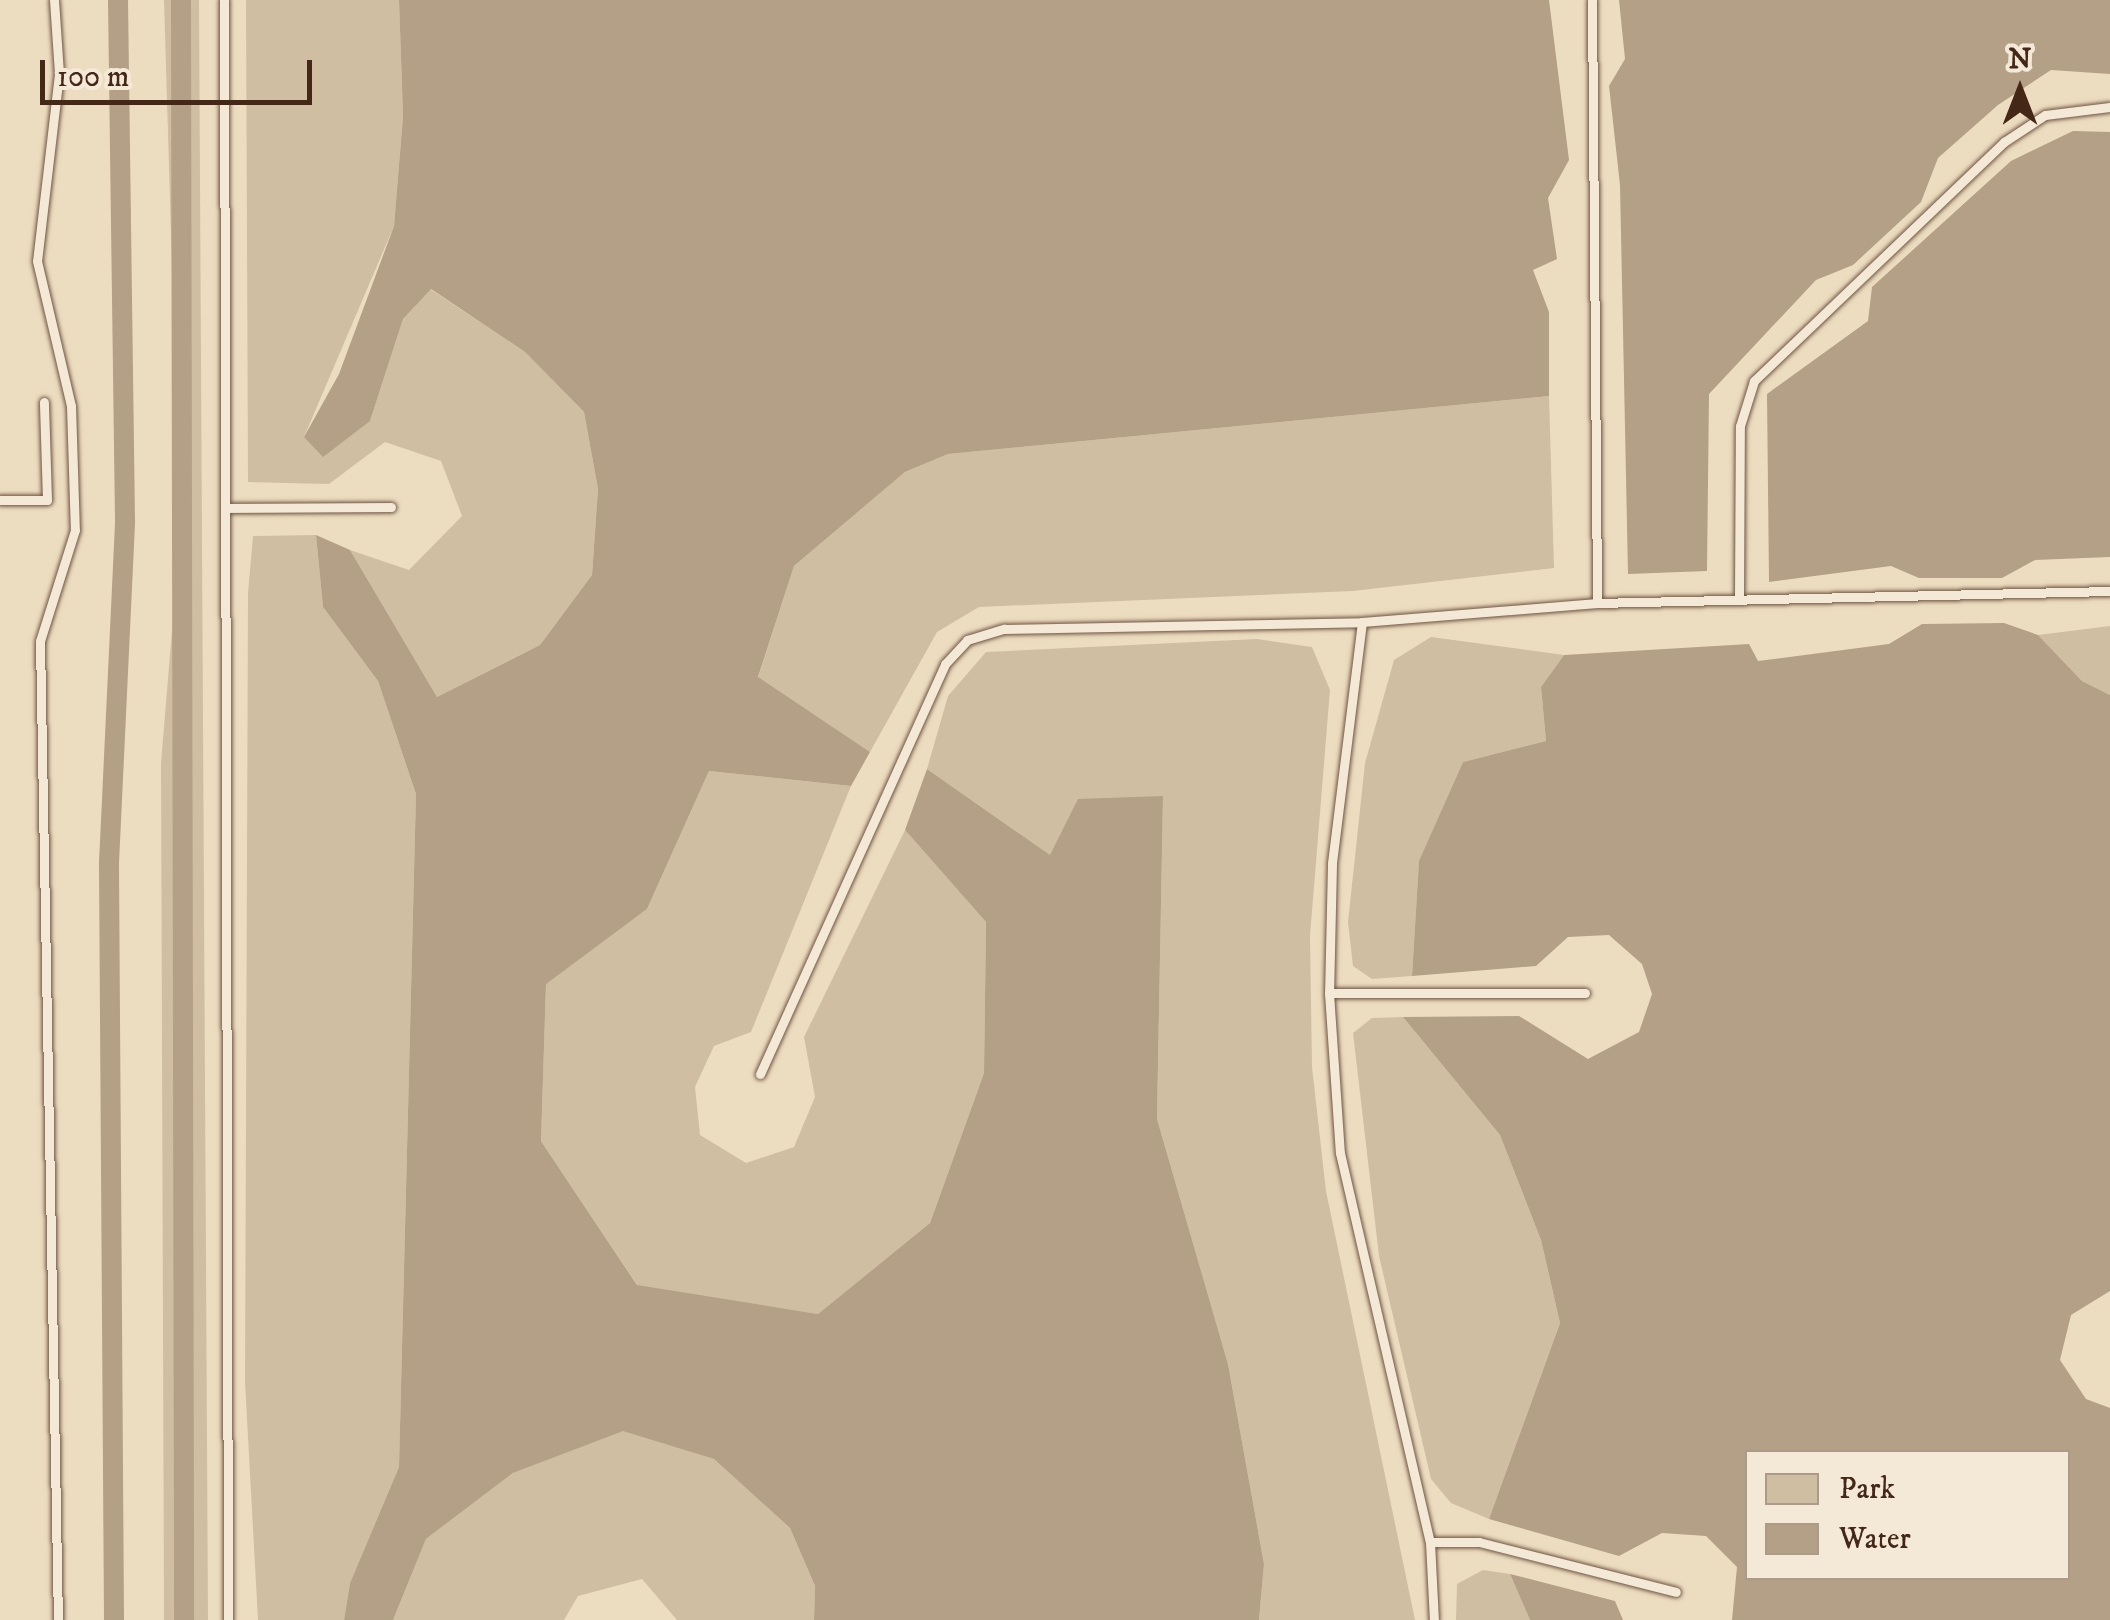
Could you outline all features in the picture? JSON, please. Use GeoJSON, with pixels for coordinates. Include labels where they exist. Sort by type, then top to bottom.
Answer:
{"type":"FeatureCollection","features":[{"type":"Feature","properties":{"kind":"lane"},"geometry":{"type":"LineString","coordinates":[[54,0],[59,74],[36,260],[72,406],[75,530],[40,641],[58,1620]]}},
{"type":"Feature","properties":{"kind":"lane"},"geometry":{"type":"LineString","coordinates":[[224,0],[228,1620]]}},
{"type":"Feature","properties":{"kind":"lane"},"geometry":{"type":"LineString","coordinates":[[1592,0],[1597,604]]}},
{"type":"Feature","properties":{"kind":"lane"},"geometry":{"type":"LineString","coordinates":[[1740,598],[1740,426],[1754,381],[2004,142],[2045,115],[2110,107]]}},
{"type":"Feature","properties":{"kind":"lane"},"geometry":{"type":"LineString","coordinates":[[0,500],[47,500],[44,402]]}},
{"type":"Feature","properties":{"kind":"lane"},"geometry":{"type":"LineString","coordinates":[[225,508],[392,507]]}},
{"type":"Feature","properties":{"kind":"lane"},"geometry":{"type":"LineString","coordinates":[[760,1074],[946,664],[967,640],[1004,629],[1362,622],[1597,604],[2110,590]]}},
{"type":"Feature","properties":{"kind":"lane"},"geometry":{"type":"LineString","coordinates":[[1362,622],[1332,864],[1329,993],[1340,1154],[1430,1542],[1434,1620]]}},
{"type":"Feature","properties":{"kind":"lane"},"geometry":{"type":"LineString","coordinates":[[1329,993],[1585,993]]}},
{"type":"Feature","properties":{"kind":"lane"},"geometry":{"type":"LineString","coordinates":[[1430,1542],[1479,1542],[1676,1592]]}},
{"type":"Feature","properties":{"kind":"green space"},"geometry":{"type":"Polygon","coordinates":[[[164,0],[199,0],[208,1620],[164,1620],[161,763],[180,534],[164,0]]]}},
{"type":"Feature","properties":{"kind":"green space"},"geometry":{"type":"Polygon","coordinates":[[[246,0],[399,0],[403,116],[394,226],[304,437],[370,421],[403,319],[430,289],[525,352],[584,412],[598,489],[592,575],[540,645],[437,697],[350,550],[409,570],[462,516],[441,461],[385,442],[329,484],[248,482],[246,0]]]}},
{"type":"Feature","properties":{"kind":"green space"},"geometry":{"type":"Polygon","coordinates":[[[1549,396],[1554,568],[1353,591],[979,607],[937,632],[870,752],[758,678],[794,566],[905,472],[948,454],[1549,396]]]}},
{"type":"Feature","properties":{"kind":"green space"},"geometry":{"type":"Polygon","coordinates":[[[316,535],[323,607],[378,681],[416,794],[399,1467],[350,1583],[344,1620],[258,1620],[245,1382],[248,593],[253,536],[316,535]]]}},
{"type":"Feature","properties":{"kind":"green space"},"geometry":{"type":"Polygon","coordinates":[[[2110,626],[2110,695],[2082,681],[2038,635],[2110,626]]]}},
{"type":"Feature","properties":{"kind":"green space"},"geometry":{"type":"Polygon","coordinates":[[[1431,637],[1564,655],[1541,687],[1546,741],[1463,762],[1419,862],[1412,976],[1372,979],[1353,966],[1348,922],[1365,763],[1394,660],[1431,637]]]}},
{"type":"Feature","properties":{"kind":"green space"},"geometry":{"type":"Polygon","coordinates":[[[1257,639],[1312,647],[1330,690],[1310,936],[1312,1067],[1326,1191],[1415,1620],[1259,1620],[1264,1564],[1228,1364],[1157,1119],[1163,796],[1051,856],[927,769],[948,696],[986,652],[1257,639]]]}},
{"type":"Feature","properties":{"kind":"green space"},"geometry":{"type":"Polygon","coordinates":[[[709,771],[851,786],[751,1032],[714,1046],[695,1087],[700,1135],[746,1163],[794,1147],[815,1097],[804,1037],[905,830],[986,922],[984,1073],[930,1223],[818,1314],[638,1286],[541,1141],[546,983],[647,909],[709,771]]]}},
{"type":"Feature","properties":{"kind":"green space"},"geometry":{"type":"Polygon","coordinates":[[[1403,1017],[1500,1135],[1541,1240],[1560,1323],[1489,1519],[1451,1503],[1431,1479],[1379,1256],[1353,1033],[1372,1018],[1403,1017]]]}},
{"type":"Feature","properties":{"kind":"green space"},"geometry":{"type":"Polygon","coordinates":[[[623,1430],[714,1459],[790,1528],[815,1586],[814,1620],[677,1620],[642,1579],[578,1596],[564,1620],[393,1620],[426,1539],[513,1473],[623,1430]]]}},
{"type":"Feature","properties":{"kind":"green space"},"geometry":{"type":"Polygon","coordinates":[[[1483,1570],[1510,1574],[1530,1620],[1456,1620],[1457,1584],[1483,1570]]]}},
{"type":"Feature","properties":{"kind":"water"},"geometry":{"type":"Polygon","coordinates":[[[399,0],[1549,0],[1569,160],[1548,198],[1557,259],[1533,270],[1549,312],[1549,396],[948,454],[905,472],[794,566],[758,677],[870,752],[851,786],[709,771],[647,909],[546,984],[541,1141],[637,1285],[818,1314],[930,1223],[984,1073],[986,922],[905,830],[927,769],[1050,855],[1078,799],[1163,796],[1157,1119],[1228,1364],[1264,1564],[1259,1620],[814,1620],[815,1586],[790,1528],[714,1459],[623,1431],[513,1473],[426,1539],[393,1620],[344,1620],[350,1583],[399,1467],[416,794],[378,681],[323,607],[316,535],[350,550],[437,697],[540,645],[592,575],[598,489],[584,412],[525,352],[431,289],[403,319],[370,421],[323,457],[304,437],[339,374],[394,226],[403,116],[399,0]]]}},
{"type":"Feature","properties":{"kind":"water"},"geometry":{"type":"Polygon","coordinates":[[[1619,0],[2110,0],[2110,74],[2051,70],[1998,105],[1938,158],[1921,202],[1853,265],[1816,280],[1709,394],[1707,571],[1628,574],[1620,185],[1609,86],[1625,59],[1619,0]]]}},
{"type":"Feature","properties":{"kind":"water"},"geometry":{"type":"Polygon","coordinates":[[[2073,131],[2110,132],[2110,557],[2035,560],[2002,578],[1919,578],[1891,566],[1769,582],[1767,394],[1868,321],[1872,287],[2011,161],[2073,131]]]}},
{"type":"Feature","properties":{"kind":"water"},"geometry":{"type":"Polygon","coordinates":[[[2004,623],[2038,635],[2082,681],[2110,695],[2110,1291],[2071,1315],[2060,1360],[2086,1399],[2110,1408],[2110,1620],[1732,1620],[1737,1567],[1706,1536],[1662,1533],[1619,1556],[1489,1519],[1560,1323],[1541,1240],[1500,1135],[1403,1017],[1519,1016],[1588,1059],[1639,1032],[1652,994],[1642,964],[1609,935],[1568,937],[1536,966],[1412,976],[1419,861],[1463,762],[1546,741],[1541,687],[1564,655],[1749,644],[1758,661],[1889,644],[1922,624],[2004,623]]]}},
{"type":"Feature","properties":{"kind":"water"},"geometry":{"type":"Polygon","coordinates":[[[1510,1574],[1615,1601],[1623,1620],[1530,1620],[1510,1574]]]}},
{"type":"Feature","properties":{"kind":"waterway"},"geometry":{"type":"LineString","coordinates":[[114,1620],[109,863],[125,521],[118,0]]}},
{"type":"Feature","properties":{"kind":"waterway"},"geometry":{"type":"LineString","coordinates":[[181,0],[184,1620]]}}]}
